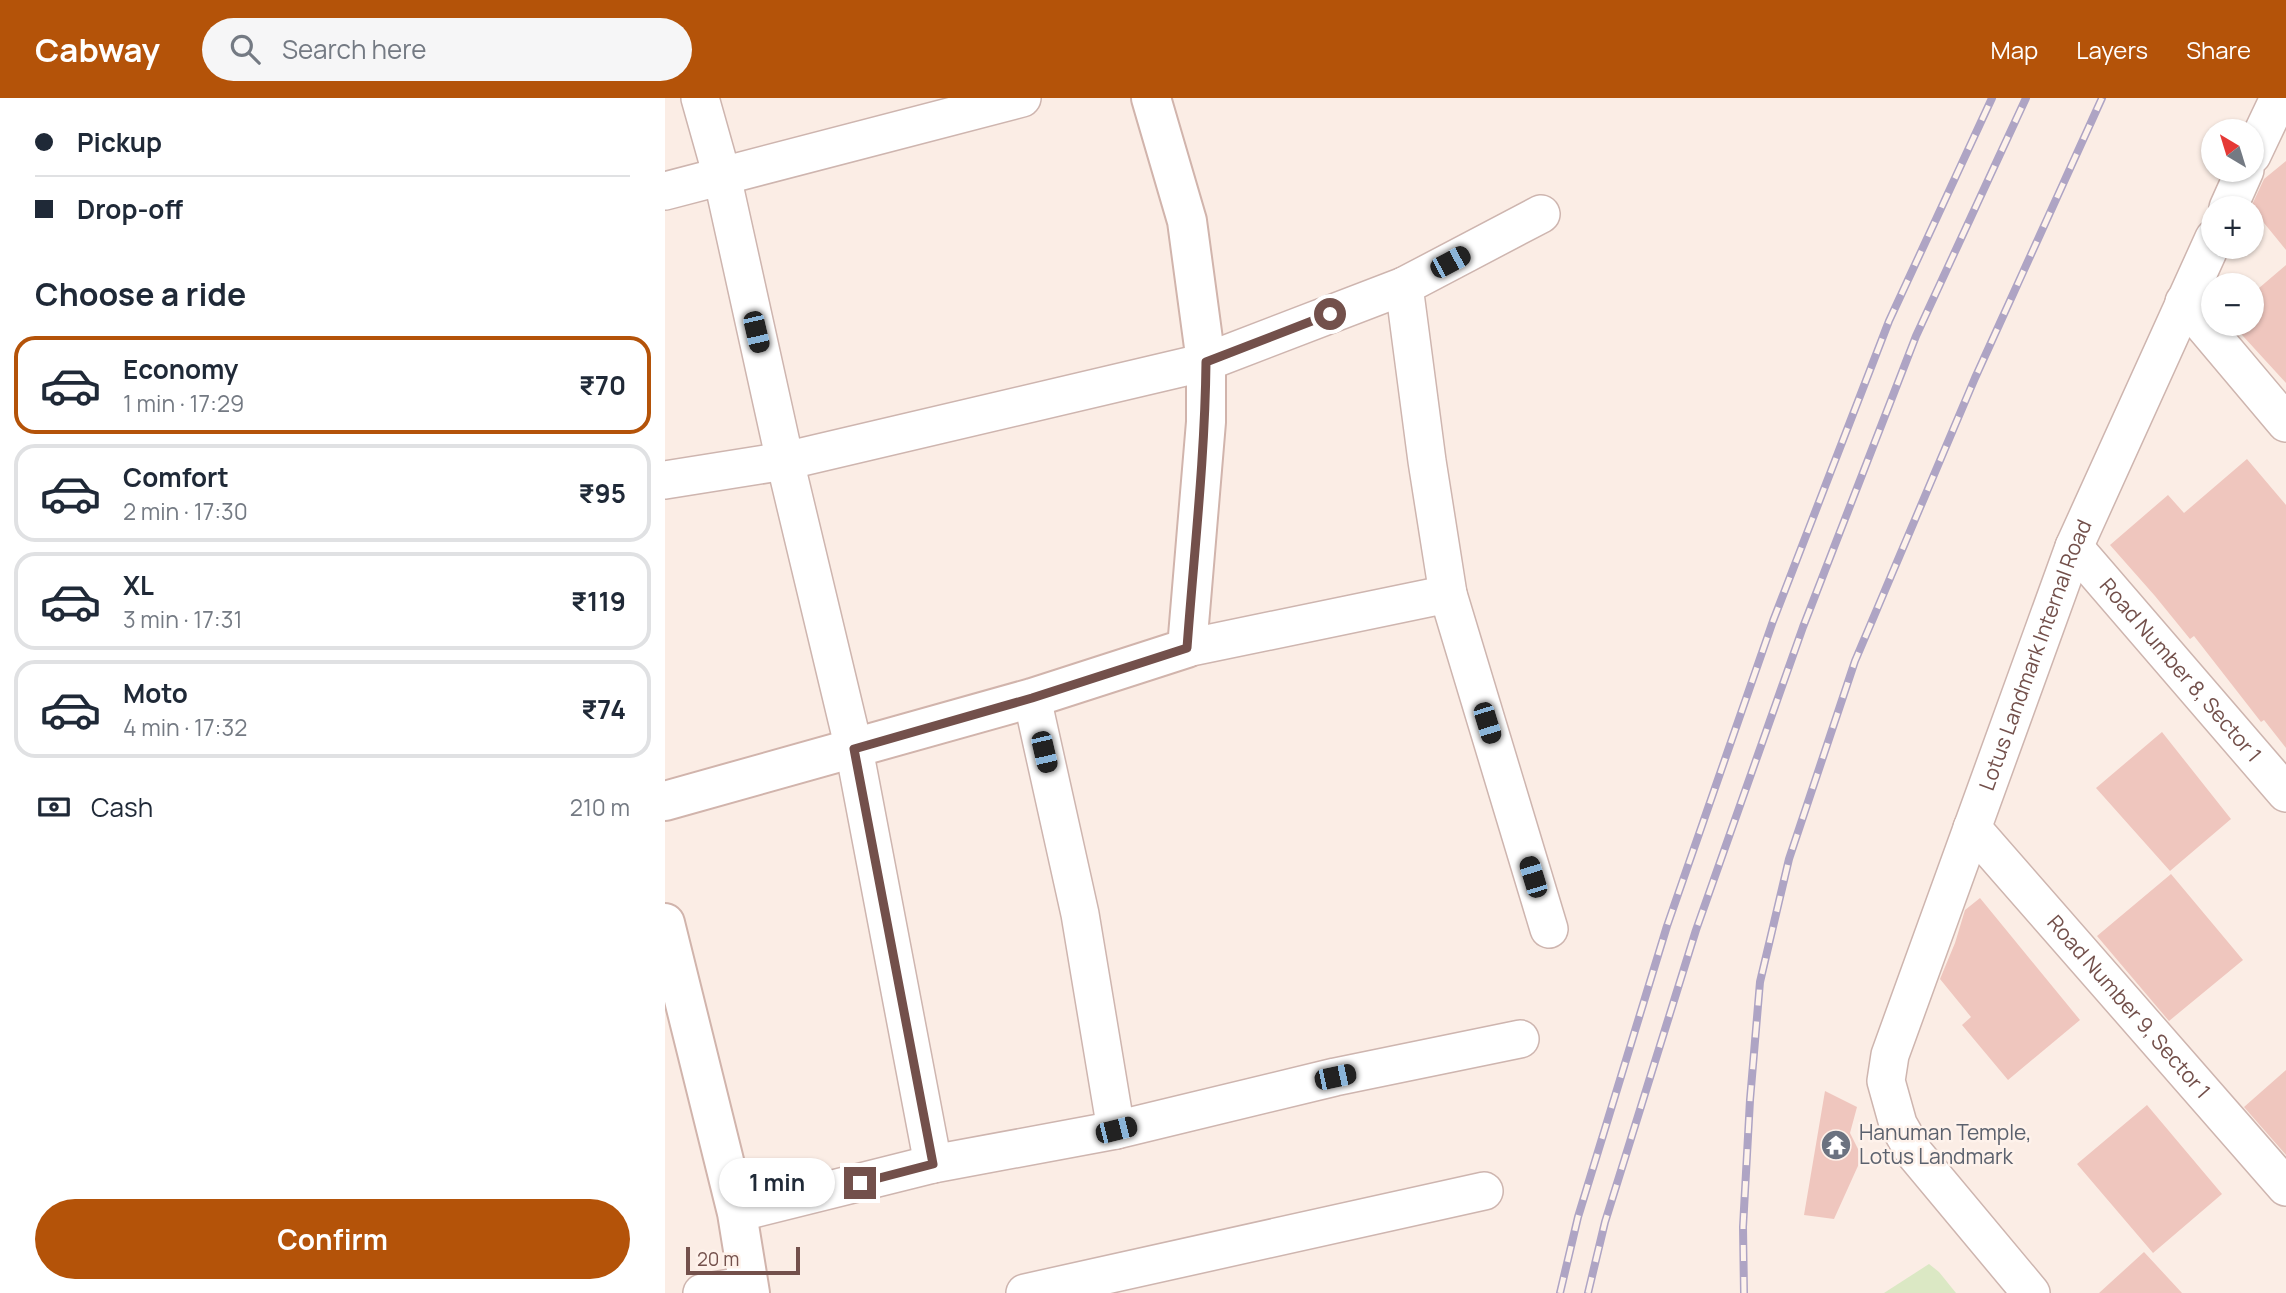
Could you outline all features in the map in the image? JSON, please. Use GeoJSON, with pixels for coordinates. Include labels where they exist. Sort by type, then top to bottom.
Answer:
{"type":"FeatureCollection","features":[{"type":"Feature","properties":{"kind":"street"},"geometry":{"type":"LineString","coordinates":[[700,98],[722,176],[785,461],[854,749],[933,1164]]}},
{"type":"Feature","properties":{"kind":"street"},"geometry":{"type":"LineString","coordinates":[[665,191],[1022,98]]}},
{"type":"Feature","properties":{"kind":"street"},"geometry":{"type":"LineString","coordinates":[[1151,98],[1187,221],[1206,362],[1206,422],[1187,648]]}},
{"type":"Feature","properties":{"kind":"street"},"geometry":{"type":"LineString","coordinates":[[2265,128],[2279,98]]}},
{"type":"Feature","properties":{"kind":"street"},"geometry":{"type":"LineString","coordinates":[[665,481],[785,461],[1206,362],[1404,286],[1541,215]]}},
{"type":"Feature","properties":{"kind":"street","name":"Lotus Landmark Internal Road"},"geometry":{"type":"LineString","coordinates":[[2031,1293],[1915,1154],[1898,1124],[1886,1081],[1890,1055],[2074,547],[2204,259]]}},
{"type":"Feature","properties":{"kind":"street"},"geometry":{"type":"LineString","coordinates":[[1404,286],[1426,461],[1448,594],[1549,929]]}},
{"type":"Feature","properties":{"kind":"street"},"geometry":{"type":"LineString","coordinates":[[2184,302],[2286,423]]}},
{"type":"Feature","properties":{"kind":"street","name":"Road Number 8, Sector 1"},"geometry":{"type":"LineString","coordinates":[[2074,547],[2286,793]]}},
{"type":"Feature","properties":{"kind":"street"},"geometry":{"type":"LineString","coordinates":[[665,801],[1032,698],[1187,648],[1448,594]]}},
{"type":"Feature","properties":{"kind":"street"},"geometry":{"type":"LineString","coordinates":[[1032,698],[1080,914],[1116,1130]]}},
{"type":"Feature","properties":{"kind":"street","name":"Road Number 9, Sector 1"},"geometry":{"type":"LineString","coordinates":[[1972,828],[2286,1187]]}},
{"type":"Feature","properties":{"kind":"street"},"geometry":{"type":"LineString","coordinates":[[665,923],[737,1213],[749,1289],[702,1293]]}},
{"type":"Feature","properties":{"kind":"street"},"geometry":{"type":"LineString","coordinates":[[737,1213],[933,1164],[1116,1130],[1335,1077],[1520,1040]]}},
{"type":"Feature","properties":{"kind":"street"},"geometry":{"type":"LineString","coordinates":[[1025,1293],[1484,1191]]}},
{"type":"Feature","properties":{"kind":"green space"},"geometry":{"type":"Polygon","coordinates":[[[1929,1264],[1956,1293],[1884,1293],[1929,1264]]]}},
{"type":"Feature","properties":{"kind":"building"},"geometry":{"type":"Polygon","coordinates":[[[2286,161],[2286,250],[2264,223],[2264,196],[2256,196],[2265,178],[2286,161]]]}},
{"type":"Feature","properties":{"kind":"building"},"geometry":{"type":"Polygon","coordinates":[[[2286,265],[2286,383],[2243,336],[2264,336],[2264,284],[2286,265]]]}},
{"type":"Feature","properties":{"kind":"building"},"geometry":{"type":"Polygon","coordinates":[[[2247,459],[2286,505],[2286,748],[2264,720],[2261,722],[2194,636],[2190,639],[2110,545],[2168,495],[2184,513],[2247,459]]]}},
{"type":"Feature","properties":{"kind":"building"},"geometry":{"type":"Polygon","coordinates":[[[2162,732],[2231,819],[2170,871],[2096,788],[2162,732]]]}},
{"type":"Feature","properties":{"kind":"building"},"geometry":{"type":"Polygon","coordinates":[[[2171,874],[2243,960],[2169,1021],[2097,936],[2171,874]]]}},
{"type":"Feature","properties":{"kind":"building"},"geometry":{"type":"Polygon","coordinates":[[[1980,898],[2080,1020],[2008,1080],[1962,1025],[1971,1017],[1940,979],[1965,910],[1980,898]]]}},
{"type":"Feature","properties":{"kind":"building"},"geometry":{"type":"Polygon","coordinates":[[[2286,1070],[2286,1155],[2244,1107],[2286,1070]]]}},
{"type":"Feature","properties":{"kind":"building","name":"Hanuman Temple, Lotus Landmark"},"geometry":{"type":"Polygon","coordinates":[[[1825,1091],[1857,1107],[1850,1133],[1862,1157],[1834,1219],[1804,1215],[1825,1091]]]}},
{"type":"Feature","properties":{"kind":"building"},"geometry":{"type":"Polygon","coordinates":[[[2147,1105],[2222,1194],[2153,1253],[2077,1164],[2147,1105]]]}},
{"type":"Feature","properties":{"kind":"building"},"geometry":{"type":"Polygon","coordinates":[[[2144,1252],[2182,1293],[2099,1293],[2144,1252]]]}},
{"type":"Feature","properties":{"kind":"railway"},"geometry":{"type":"LineString","coordinates":[[1560,1293],[1578,1217],[1667,926],[1773,621],[1889,321],[1992,98]]}},
{"type":"Feature","properties":{"kind":"railway"},"geometry":{"type":"LineString","coordinates":[[1588,1293],[1605,1222],[1696,930],[1803,627],[1916,336],[2026,98]]}},
{"type":"Feature","properties":{"kind":"railway"},"geometry":{"type":"LineString","coordinates":[[1744,1293],[1743,1227],[1760,982],[1789,859],[1855,661],[1975,378],[2102,98]]}},
{"type":"Feature","properties":{"kind":"place","name":"Hanuman Temple, Lotus Landmark"},"geometry":{"type":"Point","coordinates":[1836,1145]}},
{"type":"Feature","properties":{"kind":"route"},"geometry":{"type":"LineString","coordinates":[[860,1183],[933,1164],[854,749],[1032,698],[1187,648],[1206,422],[1206,362],[1330,314]]}}]}
